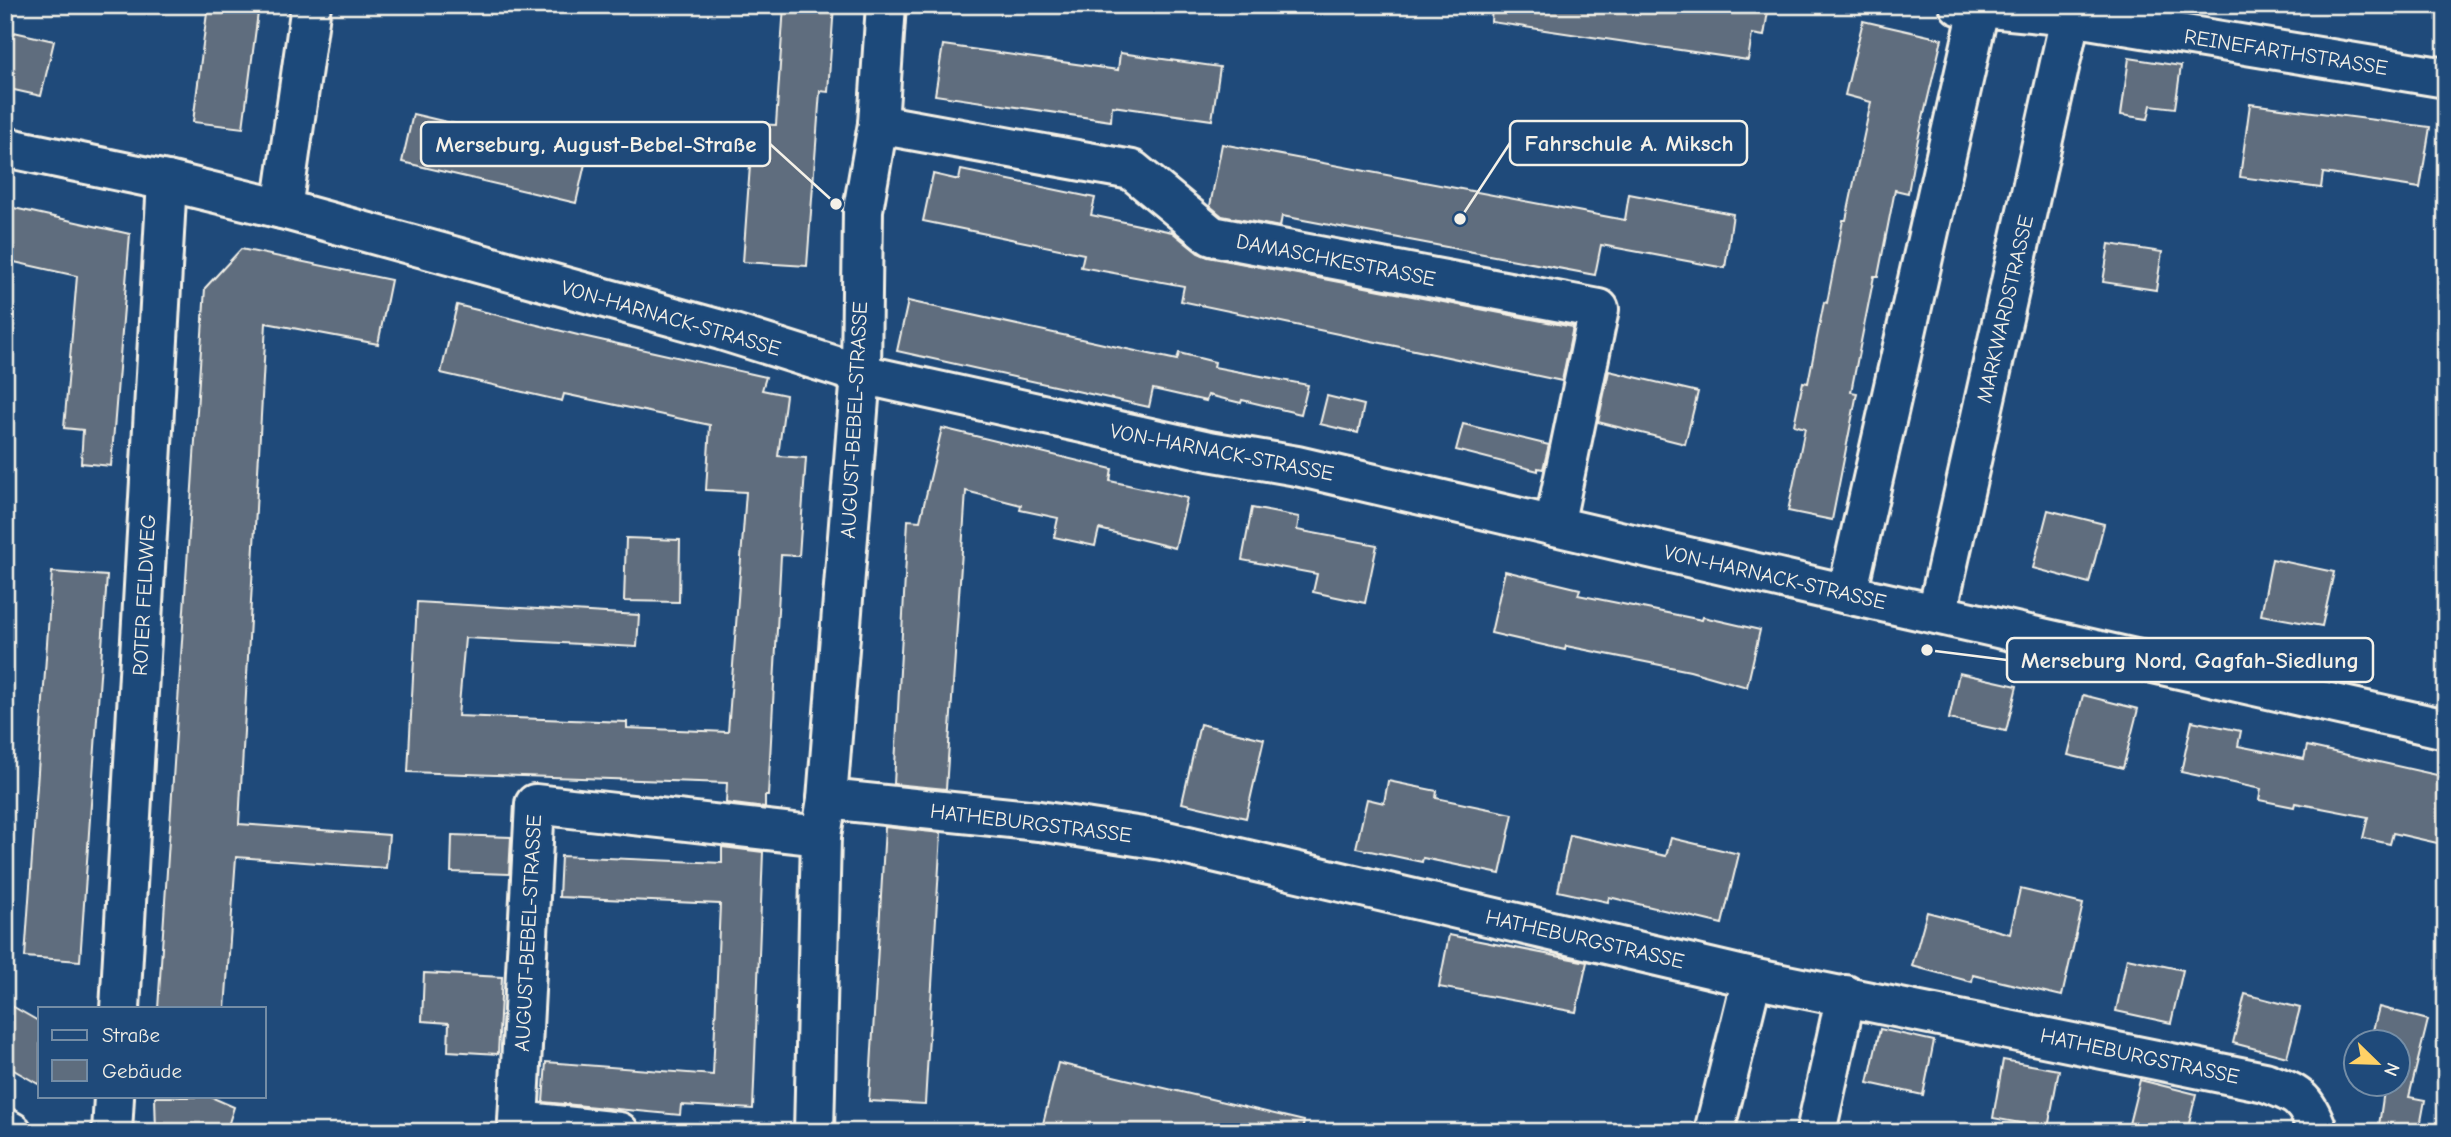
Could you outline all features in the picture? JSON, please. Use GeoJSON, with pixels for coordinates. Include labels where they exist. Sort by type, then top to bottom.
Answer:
{"type":"FeatureCollection","features":[{"type":"Feature","properties":{"kind":"street"},"geometry":{"type":"LineString","coordinates":[[282,209],[311,5]]}},
{"type":"Feature","properties":{"kind":"street","name":"AUGUST-BEBEL-STRASSE"},"geometry":{"type":"LineString","coordinates":[[814,1132],[824,817],[861,374],[863,210],[878,124],[886,5]]}},
{"type":"Feature","properties":{"kind":"street"},"geometry":{"type":"LineString","coordinates":[[1847,594],[1972,6]]}},
{"type":"Feature","properties":{"kind":"street","name":"REINEFARTHSTRASSE"},"geometry":{"type":"LineString","coordinates":[[1972,6],[2071,11],[2446,78]]}},
{"type":"Feature","properties":{"kind":"street","name":"MARKWARDSTRASSE"},"geometry":{"type":"LineString","coordinates":[[1937,613],[2071,11]]}},
{"type":"Feature","properties":{"kind":"street","name":"DAMASCHKESTRASSE"},"geometry":{"type":"LineString","coordinates":[[878,124],[1132,170],[1212,236],[1599,309],[1554,526]]}},
{"type":"Feature","properties":{"kind":"street","name":"VON-HARNACK-STRASSE"},"geometry":{"type":"LineString","coordinates":[[5,148],[167,181],[282,209],[721,330],[861,374],[1209,451],[1297,466],[2446,729]]}},
{"type":"Feature","properties":{"kind":"street","name":"ROTER FELDWEG"},"geometry":{"type":"LineString","coordinates":[[120,1007],[167,181]]}},
{"type":"Feature","properties":{"kind":"street","name":"AUGUST-BEBEL-STRASSE"},"geometry":{"type":"LineString","coordinates":[[619,1132],[517,1121],[535,804],[824,817]]}},
{"type":"Feature","properties":{"kind":"street","name":"HATHEBURGSTRASSE"},"geometry":{"type":"LineString","coordinates":[[824,817],[1039,821],[1162,840],[1752,978],[2265,1082],[2294,1093],[2311,1111],[2318,1132]]}},
{"type":"Feature","properties":{"kind":"street"},"geometry":{"type":"LineString","coordinates":[[1714,1132],[1752,978]]}},
{"type":"Feature","properties":{"kind":"street"},"geometry":{"type":"LineString","coordinates":[[1816,1132],[1846,995]]}},
{"type":"Feature","properties":{"kind":"street"},"geometry":{"type":"LineString","coordinates":[[113,1132],[114,1098]]}},
{"type":"Feature","properties":{"kind":"street"},"geometry":{"type":"LineString","coordinates":[[5,1128],[12,1132]]}},
{"type":"Feature","properties":{"kind":"building"},"geometry":{"type":"Polygon","coordinates":[[[208,5],[259,5],[243,128],[193,122],[208,5]]]}},
{"type":"Feature","properties":{"kind":"building"},"geometry":{"type":"Polygon","coordinates":[[[784,5],[834,5],[828,92],[820,91],[807,266],[743,262],[753,124],[776,125],[784,5]]]}},
{"type":"Feature","properties":{"kind":"building"},"geometry":{"type":"Polygon","coordinates":[[[1492,5],[1769,5],[1764,36],[1752,34],[1748,60],[1491,22],[1492,5]]]}},
{"type":"Feature","properties":{"kind":"building"},"geometry":{"type":"Polygon","coordinates":[[[1863,21],[1942,39],[1908,193],[1895,190],[1878,276],[1874,276],[1851,392],[1857,393],[1832,520],[1788,511],[1805,428],[1794,425],[1803,382],[1808,383],[1824,302],[1827,303],[1843,220],[1846,220],[1871,102],[1845,95],[1863,21]]]}},
{"type":"Feature","properties":{"kind":"building"},"geometry":{"type":"Polygon","coordinates":[[[5,30],[54,41],[41,96],[5,88],[5,30]]]}},
{"type":"Feature","properties":{"kind":"building"},"geometry":{"type":"Polygon","coordinates":[[[943,45],[1118,70],[1120,53],[1220,67],[1212,120],[1112,106],[1111,121],[935,95],[943,45]]]}},
{"type":"Feature","properties":{"kind":"building"},"geometry":{"type":"Polygon","coordinates":[[[2129,58],[2181,66],[2175,108],[2151,105],[2148,119],[2121,115],[2129,58]]]}},
{"type":"Feature","properties":{"kind":"building"},"geometry":{"type":"Polygon","coordinates":[[[2250,104],[2430,127],[2420,188],[2323,173],[2321,188],[2240,177],[2250,104]]]}},
{"type":"Feature","properties":{"kind":"building"},"geometry":{"type":"Polygon","coordinates":[[[413,114],[587,155],[576,203],[402,162],[413,114]]]}},
{"type":"Feature","properties":{"kind":"building"},"geometry":{"type":"Polygon","coordinates":[[[1222,144],[1625,220],[1629,194],[1733,214],[1725,268],[1601,245],[1595,275],[1282,216],[1280,227],[1222,216],[1210,206],[1222,144]]]}},
{"type":"Feature","properties":{"kind":"building"},"geometry":{"type":"Polygon","coordinates":[[[961,170],[1095,198],[1091,215],[1172,232],[1198,253],[1208,257],[1573,327],[1562,381],[1181,301],[1184,286],[1081,267],[1084,254],[923,221],[933,174],[959,180],[961,170]]]}},
{"type":"Feature","properties":{"kind":"building"},"geometry":{"type":"Polygon","coordinates":[[[5,206],[130,234],[111,466],[81,463],[83,430],[64,428],[77,276],[5,260],[5,206]]]}},
{"type":"Feature","properties":{"kind":"building"},"geometry":{"type":"Polygon","coordinates":[[[2109,244],[2162,252],[2156,290],[2103,282],[2109,244]]]}},
{"type":"Feature","properties":{"kind":"building"},"geometry":{"type":"Polygon","coordinates":[[[241,249],[391,280],[378,344],[266,323],[239,824],[389,835],[386,868],[236,857],[225,1007],[158,1007],[205,288],[241,249]]]}},
{"type":"Feature","properties":{"kind":"building"},"geometry":{"type":"Polygon","coordinates":[[[908,301],[1177,360],[1179,353],[1215,362],[1214,367],[1308,385],[1301,414],[1242,400],[1241,403],[1208,395],[1206,401],[1153,389],[1149,407],[897,351],[908,301]]]}},
{"type":"Feature","properties":{"kind":"building"},"geometry":{"type":"Polygon","coordinates":[[[457,305],[766,377],[762,390],[786,395],[778,456],[806,458],[799,556],[781,555],[768,796],[765,796],[765,808],[726,803],[727,783],[408,772],[417,602],[639,615],[637,647],[465,638],[458,716],[627,722],[627,728],[728,732],[746,492],[706,490],[710,425],[564,394],[562,401],[441,373],[457,305]]]}},
{"type":"Feature","properties":{"kind":"building"},"geometry":{"type":"Polygon","coordinates":[[[1609,371],[1698,392],[1685,444],[1598,422],[1609,371]]]}},
{"type":"Feature","properties":{"kind":"building"},"geometry":{"type":"Polygon","coordinates":[[[1327,396],[1364,405],[1358,433],[1320,424],[1327,396]]]}},
{"type":"Feature","properties":{"kind":"building"},"geometry":{"type":"Polygon","coordinates":[[[1463,424],[1549,445],[1543,469],[1538,468],[1538,471],[1456,450],[1463,424]]]}},
{"type":"Feature","properties":{"kind":"building"},"geometry":{"type":"Polygon","coordinates":[[[942,428],[1112,469],[1110,481],[1187,498],[1175,548],[1099,529],[1095,546],[1054,537],[1058,518],[1020,510],[1021,505],[966,491],[946,789],[894,784],[908,520],[920,521],[942,428]]]}},
{"type":"Feature","properties":{"kind":"building"},"geometry":{"type":"Polygon","coordinates":[[[1252,508],[1299,517],[1297,530],[1377,545],[1365,603],[1313,592],[1317,574],[1242,560],[1252,508]]]}},
{"type":"Feature","properties":{"kind":"building"},"geometry":{"type":"Polygon","coordinates":[[[2048,510],[2104,524],[2089,583],[2033,568],[2048,510]]]}},
{"type":"Feature","properties":{"kind":"building"},"geometry":{"type":"Polygon","coordinates":[[[626,538],[680,540],[679,602],[624,601],[626,538]]]}},
{"type":"Feature","properties":{"kind":"building"},"geometry":{"type":"Polygon","coordinates":[[[2272,559],[2334,572],[2322,626],[2261,615],[2272,559]]]}},
{"type":"Feature","properties":{"kind":"building"},"geometry":{"type":"Polygon","coordinates":[[[1505,571],[1580,589],[1578,595],[1760,630],[1747,687],[1690,671],[1566,646],[1565,650],[1491,633],[1505,571]]]}},
{"type":"Feature","properties":{"kind":"building"},"geometry":{"type":"Polygon","coordinates":[[[52,572],[107,576],[80,961],[25,957],[52,572]]]}},
{"type":"Feature","properties":{"kind":"building"},"geometry":{"type":"Polygon","coordinates":[[[1959,673],[2017,686],[2006,731],[1949,719],[1959,673]]]}},
{"type":"Feature","properties":{"kind":"building"},"geometry":{"type":"Polygon","coordinates":[[[2083,695],[2138,709],[2123,768],[2068,755],[2083,695]]]}},
{"type":"Feature","properties":{"kind":"building"},"geometry":{"type":"Polygon","coordinates":[[[2192,721],[2241,731],[2238,746],[2304,759],[2307,746],[2446,777],[2446,845],[2393,833],[2390,844],[2363,838],[2368,817],[2295,803],[2294,807],[2259,800],[2261,789],[2181,772],[2192,721]]]}},
{"type":"Feature","properties":{"kind":"building"},"geometry":{"type":"Polygon","coordinates":[[[1200,724],[1264,739],[1246,818],[1182,803],[1200,724]]]}},
{"type":"Feature","properties":{"kind":"building"},"geometry":{"type":"Polygon","coordinates":[[[1388,781],[1437,791],[1436,798],[1513,814],[1500,874],[1356,848],[1367,799],[1384,803],[1388,781]]]}},
{"type":"Feature","properties":{"kind":"building"},"geometry":{"type":"Polygon","coordinates":[[[885,827],[941,833],[925,1104],[869,1101],[885,827]]]}},
{"type":"Feature","properties":{"kind":"building"},"geometry":{"type":"Polygon","coordinates":[[[452,835],[511,837],[509,874],[451,872],[452,835]]]}},
{"type":"Feature","properties":{"kind":"building"},"geometry":{"type":"Polygon","coordinates":[[[1570,835],[1666,856],[1671,838],[1739,854],[1722,924],[1609,897],[1608,902],[1558,891],[1570,835]]]}},
{"type":"Feature","properties":{"kind":"building"},"geometry":{"type":"Polygon","coordinates":[[[722,847],[763,852],[753,1109],[681,1105],[680,1115],[543,1102],[546,1062],[713,1075],[720,904],[559,897],[561,856],[722,863],[722,847]]]}},
{"type":"Feature","properties":{"kind":"building"},"geometry":{"type":"Polygon","coordinates":[[[2020,889],[2083,904],[2062,996],[1973,975],[1972,982],[1912,966],[1927,912],[2010,934],[2020,889]]]}},
{"type":"Feature","properties":{"kind":"building"},"geometry":{"type":"Polygon","coordinates":[[[1449,935],[1587,962],[1576,1012],[1439,987],[1449,935]]]}},
{"type":"Feature","properties":{"kind":"building"},"geometry":{"type":"Polygon","coordinates":[[[2127,958],[2183,970],[2171,1023],[2116,1011],[2127,958]]]}},
{"type":"Feature","properties":{"kind":"building"},"geometry":{"type":"Polygon","coordinates":[[[424,973],[502,977],[498,1054],[448,1051],[449,1023],[422,1021],[424,973]]]}},
{"type":"Feature","properties":{"kind":"building"},"geometry":{"type":"Polygon","coordinates":[[[2245,994],[2300,1008],[2287,1057],[2233,1043],[2245,994]]]}},
{"type":"Feature","properties":{"kind":"building"},"geometry":{"type":"Polygon","coordinates":[[[5,1002],[38,1021],[38,1084],[5,1065],[5,1002]]]}},
{"type":"Feature","properties":{"kind":"building"},"geometry":{"type":"Polygon","coordinates":[[[2379,1007],[2428,1020],[2412,1085],[2412,1028],[2374,1028],[2379,1007]]]}},
{"type":"Feature","properties":{"kind":"building"},"geometry":{"type":"Polygon","coordinates":[[[1880,1029],[1934,1041],[1923,1095],[1868,1083],[1880,1029]]]}},
{"type":"Feature","properties":{"kind":"building"},"geometry":{"type":"Polygon","coordinates":[[[2003,1060],[2059,1070],[2048,1128],[1993,1118],[2003,1060]]]}},
{"type":"Feature","properties":{"kind":"building"},"geometry":{"type":"Polygon","coordinates":[[[1058,1063],[1304,1121],[1302,1132],[1041,1132],[1058,1063]]]}},
{"type":"Feature","properties":{"kind":"building"},"geometry":{"type":"Polygon","coordinates":[[[2140,1080],[2196,1094],[2187,1132],[2127,1132],[2140,1080]]]}},
{"type":"Feature","properties":{"kind":"building"},"geometry":{"type":"Polygon","coordinates":[[[155,1098],[213,1098],[234,1107],[226,1132],[156,1132],[155,1098]]]}},
{"type":"Feature","properties":{"kind":"building"},"geometry":{"type":"Polygon","coordinates":[[[2383,1098],[2425,1100],[2419,1132],[2378,1132],[2383,1098]]]}},
{"type":"Feature","properties":{"kind":"place","name":"Merseburg, August-Bebel-Straße"},"geometry":{"type":"Point","coordinates":[836,204]}},
{"type":"Feature","properties":{"kind":"place","name":"Fahrschule A. Miksch"},"geometry":{"type":"Point","coordinates":[1460,219]}},
{"type":"Feature","properties":{"kind":"place","name":"Merseburg Nord, Gagfah-Siedlung"},"geometry":{"type":"Point","coordinates":[1927,650]}}]}
